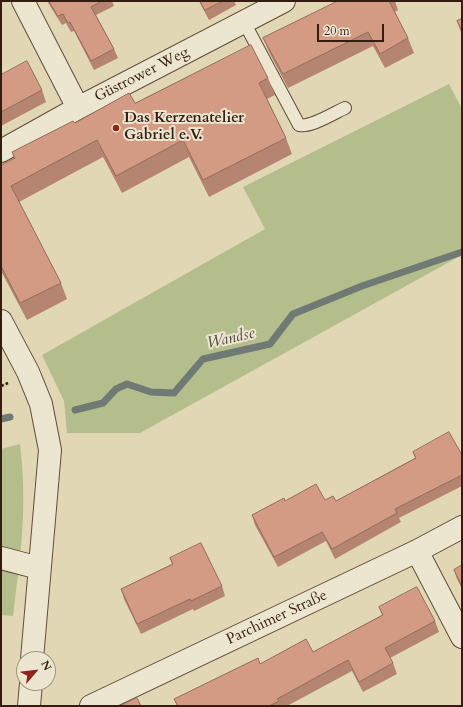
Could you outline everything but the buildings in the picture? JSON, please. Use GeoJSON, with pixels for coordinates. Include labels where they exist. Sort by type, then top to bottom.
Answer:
{"type":"FeatureCollection","features":[{"type":"Feature","properties":{"kind":"street"},"geometry":{"type":"LineString","coordinates":[[23,1],[78,108]]}},
{"type":"Feature","properties":{"kind":"street","name":"Güstrower Weg"},"geometry":{"type":"LineString","coordinates":[[1,151],[78,108],[284,1]]}},
{"type":"Feature","properties":{"kind":"street"},"geometry":{"type":"LineString","coordinates":[[1,321],[28,372],[41,404],[50,450],[33,651]]}},
{"type":"Feature","properties":{"kind":"street","name":"Parchimer Straße"},"geometry":{"type":"LineString","coordinates":[[91,706],[417,551],[462,527]]}},
{"type":"Feature","properties":{"kind":"street"},"geometry":{"type":"LineString","coordinates":[[417,551],[462,637]]}},
{"type":"Feature","properties":{"kind":"street"},"geometry":{"type":"LineString","coordinates":[[1,558],[39,568]]}},
{"type":"Feature","properties":{"kind":"street"},"geometry":{"type":"LineString","coordinates":[[29,706],[30,691]]}},
{"type":"Feature","properties":{"kind":"lane"},"geometry":{"type":"LineString","coordinates":[[244,22],[299,125],[303,126],[311,124],[345,108]]}},
{"type":"Feature","properties":{"kind":"green space"},"geometry":{"type":"Polygon","coordinates":[[[449,84],[462,109],[462,255],[140,433],[67,433],[64,401],[42,355],[265,229],[243,187],[449,84]]]}},
{"type":"Feature","properties":{"kind":"green space"},"geometry":{"type":"Polygon","coordinates":[[[20,444],[23,474],[23,501],[20,559],[1,553],[1,449],[20,444]]]}},
{"type":"Feature","properties":{"kind":"green space"},"geometry":{"type":"Polygon","coordinates":[[[1,561],[19,566],[13,616],[1,615],[1,561]]]}},
{"type":"Feature","properties":{"kind":"waterway","name":"Wandse"},"geometry":{"type":"LineString","coordinates":[[75,410],[103,403],[116,389],[127,384],[151,392],[174,393],[203,359],[270,344],[293,314],[362,286],[462,252]]}},
{"type":"Feature","properties":{"kind":"waterway","name":"Wandse"},"geometry":{"type":"LineString","coordinates":[[1,419],[10,417]]}},
{"type":"Feature","properties":{"kind":"place","name":"Das Kerzenatelier Gabriel e.V."},"geometry":{"type":"Point","coordinates":[116,128]}}]}
